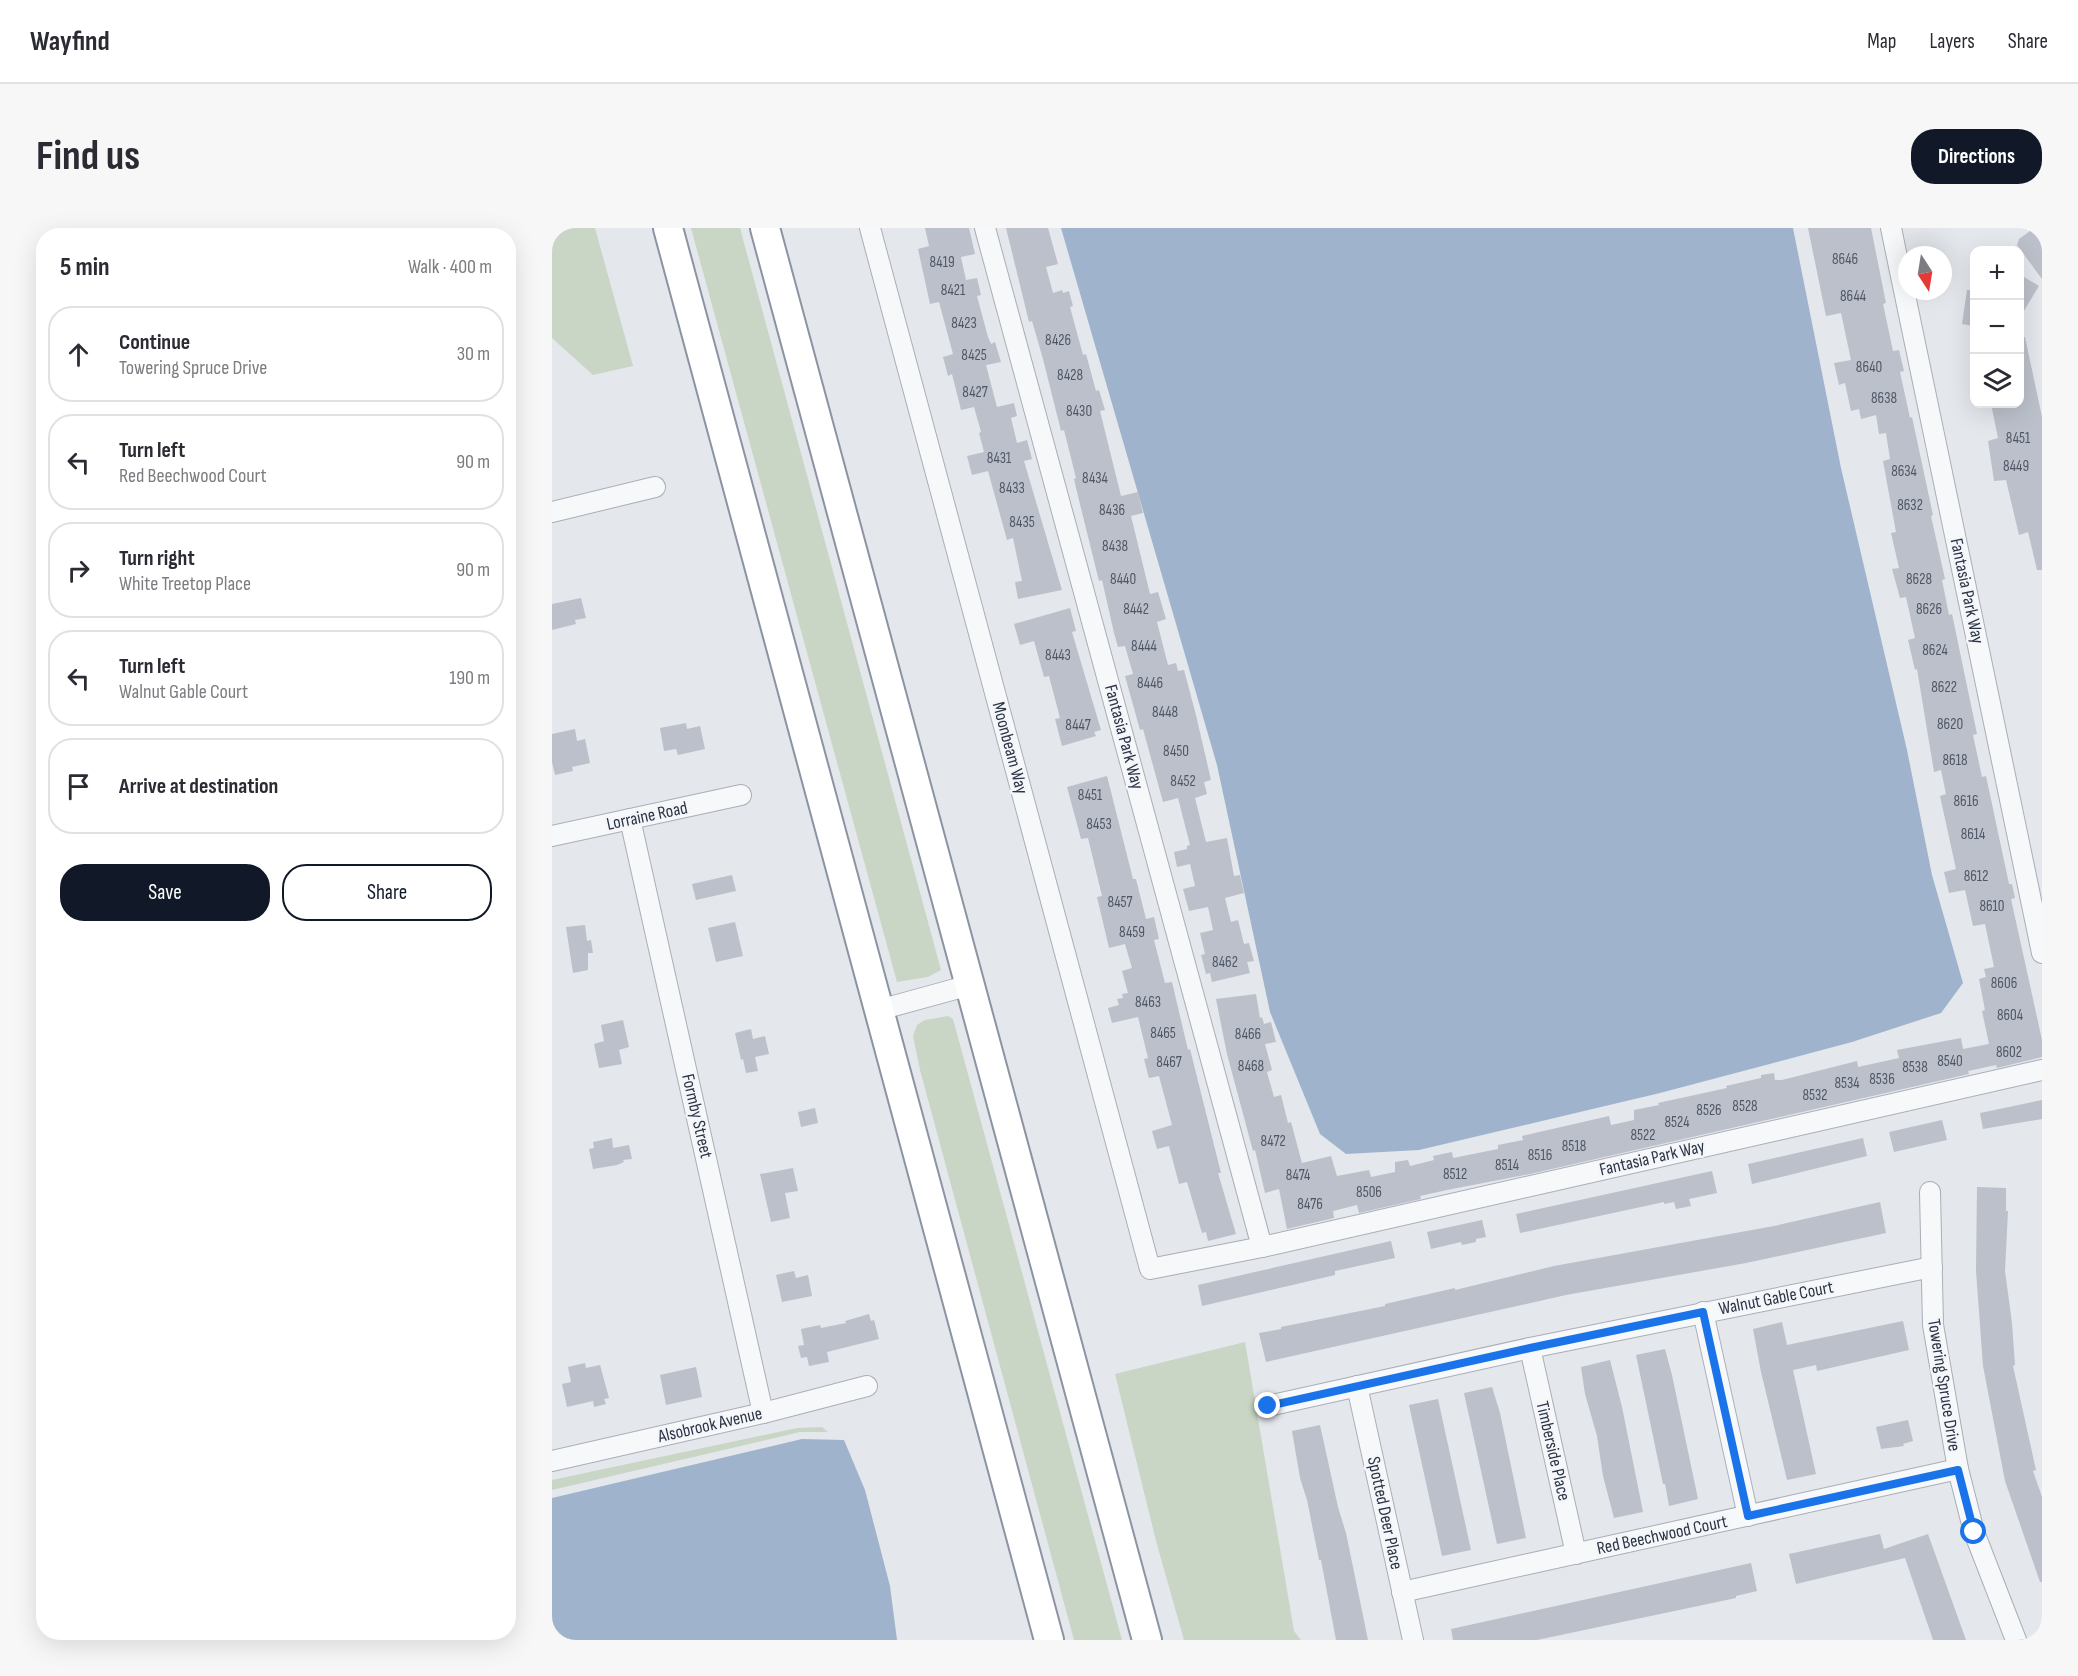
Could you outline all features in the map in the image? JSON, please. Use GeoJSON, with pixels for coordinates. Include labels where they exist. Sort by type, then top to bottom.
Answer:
{"type":"FeatureCollection","features":[{"type":"Feature","properties":{"kind":"highway"},"geometry":{"type":"LineString","coordinates":[[668,228],[1049,1640]]}},
{"type":"Feature","properties":{"kind":"highway"},"geometry":{"type":"LineString","coordinates":[[765,228],[1147,1640]]}},
{"type":"Feature","properties":{"kind":"street","name":"Moonbeam Way"},"geometry":{"type":"LineString","coordinates":[[870,228],[1150,1269]]}},
{"type":"Feature","properties":{"kind":"street","name":"Fantasia Park Way"},"geometry":{"type":"LineString","coordinates":[[985,228],[1262,1247]]}},
{"type":"Feature","properties":{"kind":"street","name":"Fantasia Park Way"},"geometry":{"type":"LineString","coordinates":[[1892,228],[2042,953]]}},
{"type":"Feature","properties":{"kind":"street"},"geometry":{"type":"LineString","coordinates":[[552,512],[655,487]]}},
{"type":"Feature","properties":{"kind":"street","name":"Lorraine Road"},"geometry":{"type":"LineString","coordinates":[[552,836],[741,795]]}},
{"type":"Feature","properties":{"kind":"street","name":"Formby Street"},"geometry":{"type":"LineString","coordinates":[[630,819],[763,1413]]}},
{"type":"Feature","properties":{"kind":"street"},"geometry":{"type":"LineString","coordinates":[[879,1010],[970,985]]}},
{"type":"Feature","properties":{"kind":"street","name":"Fantasia Park Way"},"geometry":{"type":"LineString","coordinates":[[1150,1269],[1262,1247],[2042,1070]]}},
{"type":"Feature","properties":{"kind":"street","name":"Towering Spruce Drive"},"geometry":{"type":"LineString","coordinates":[[1930,1192],[1933,1325],[1958,1470],[1974,1532],[2016,1640]]}},
{"type":"Feature","properties":{"kind":"street","name":"Walnut Gable Court"},"geometry":{"type":"LineString","coordinates":[[1268,1406],[1530,1348],[1932,1267]]}},
{"type":"Feature","properties":{"kind":"street"},"geometry":{"type":"LineString","coordinates":[[1703,1312],[1748,1516]]}},
{"type":"Feature","properties":{"kind":"street","name":"Timberside Place"},"geometry":{"type":"LineString","coordinates":[[1530,1348],[1576,1554]]}},
{"type":"Feature","properties":{"kind":"street","name":"Alsobrook Avenue"},"geometry":{"type":"LineString","coordinates":[[552,1461],[763,1413],[867,1386]]}},
{"type":"Feature","properties":{"kind":"street","name":"Spotted Deer Place"},"geometry":{"type":"LineString","coordinates":[[1357,1386],[1413,1640]]}},
{"type":"Feature","properties":{"kind":"street","name":"Red Beechwood Court"},"geometry":{"type":"LineString","coordinates":[[1402,1592],[1958,1470]]}},
{"type":"Feature","properties":{"kind":"green space"},"geometry":{"type":"Polygon","coordinates":[[[552,228],[595,228],[633,366],[593,375],[552,338],[552,228]]]}},
{"type":"Feature","properties":{"kind":"green space"},"geometry":{"type":"Polygon","coordinates":[[[691,228],[740,228],[941,970],[928,977],[897,982],[691,228]]]}},
{"type":"Feature","properties":{"kind":"green space"},"geometry":{"type":"Polygon","coordinates":[[[948,1016],[953,1019],[1122,1640],[1074,1640],[920,1070],[913,1036],[917,1025],[925,1020],[948,1016]]]}},
{"type":"Feature","properties":{"kind":"green space"},"geometry":{"type":"Polygon","coordinates":[[[1245,1342],[1294,1631],[1301,1640],[1184,1640],[1156,1541],[1115,1374],[1245,1342]]]}},
{"type":"Feature","properties":{"kind":"green space"},"geometry":{"type":"Polygon","coordinates":[[[822,1427],[828,1432],[800,1432],[552,1490],[552,1480],[797,1428],[822,1427]]]}},
{"type":"Feature","properties":{"kind":"water"},"geometry":{"type":"Polygon","coordinates":[[[1061,228],[1793,228],[1841,468],[1907,750],[1932,875],[1963,983],[1941,1013],[1852,1042],[1660,1093],[1419,1150],[1346,1154],[1320,1134],[1270,1012],[1217,765],[1061,228]]]}},
{"type":"Feature","properties":{"kind":"water"},"geometry":{"type":"Polygon","coordinates":[[[802,1439],[844,1440],[865,1490],[890,1586],[897,1640],[552,1640],[552,1498],[802,1439]]]}},
{"type":"Feature","properties":{"kind":"building"},"geometry":{"type":"Polygon","coordinates":[[[925,228],[969,228],[975,254],[961,257],[966,280],[977,278],[981,295],[977,296],[988,337],[991,344],[995,342],[1001,362],[986,365],[997,407],[1014,403],[1017,416],[1011,418],[1017,443],[1027,440],[1032,459],[1024,461],[1062,590],[1018,599],[1015,582],[1022,581],[1013,538],[1007,540],[988,471],[972,475],[967,456],[984,452],[979,433],[981,432],[974,407],[961,410],[952,374],[948,376],[943,357],[953,354],[939,302],[930,304],[918,249],[929,246],[925,228]]]}},
{"type":"Feature","properties":{"kind":"building"},"geometry":{"type":"Polygon","coordinates":[[[1006,228],[1048,228],[1058,264],[1046,267],[1053,293],[1062,290],[1063,293],[1069,291],[1073,306],[1070,307],[1083,355],[1086,354],[1096,391],[1099,390],[1105,410],[1100,411],[1121,496],[1138,492],[1143,513],[1131,516],[1150,594],[1158,592],[1166,619],[1157,622],[1168,665],[1176,663],[1178,671],[1184,670],[1211,780],[1204,782],[1207,794],[1195,798],[1206,842],[1227,838],[1234,876],[1240,875],[1244,893],[1225,898],[1231,922],[1238,920],[1244,944],[1249,943],[1254,961],[1247,962],[1250,973],[1212,982],[1210,973],[1206,974],[1201,955],[1205,954],[1200,933],[1213,930],[1208,907],[1189,911],[1183,889],[1195,886],[1190,864],[1177,867],[1174,852],[1187,849],[1190,845],[1178,798],[1163,802],[1143,729],[1140,730],[1125,676],[1133,674],[1125,646],[1118,647],[1102,580],[1099,581],[1064,430],[1061,431],[1032,321],[1029,322],[1006,228]]]}},
{"type":"Feature","properties":{"kind":"building"},"geometry":{"type":"Polygon","coordinates":[[[1808,228],[1871,228],[1893,351],[1899,350],[1904,371],[1900,372],[1933,515],[1931,516],[1945,579],[1942,580],[1949,615],[1952,614],[1977,734],[1973,735],[1982,777],[1986,776],[2009,884],[2012,884],[2015,898],[2011,899],[2042,1040],[2042,1057],[1997,1068],[1996,1065],[1968,1071],[1969,1074],[1530,1174],[1420,1196],[1421,1199],[1359,1213],[1357,1205],[1333,1211],[1334,1218],[1287,1229],[1279,1189],[1265,1193],[1227,1054],[1216,999],[1256,994],[1260,1018],[1262,1017],[1264,1024],[1271,1022],[1276,1042],[1265,1044],[1272,1070],[1267,1072],[1274,1097],[1281,1095],[1302,1163],[1331,1156],[1337,1176],[1369,1170],[1371,1177],[1395,1172],[1395,1162],[1408,1160],[1410,1166],[1434,1160],[1433,1156],[1452,1152],[1453,1158],[1498,1149],[1498,1145],[1523,1140],[1522,1136],[1609,1116],[1611,1125],[1634,1120],[1634,1110],[1727,1088],[1726,1086],[1761,1078],[1761,1075],[1774,1073],[1775,1080],[1782,1080],[1857,1061],[1858,1067],[1899,1058],[1897,1050],[1961,1038],[1963,1049],[1989,1044],[1982,1011],[1985,1010],[1979,979],[1986,977],[1984,969],[1994,967],[1985,924],[1973,926],[1965,890],[1949,893],[1944,872],[1956,869],[1940,796],[1946,794],[1941,770],[1934,772],[1917,669],[1915,670],[1908,640],[1915,638],[1906,597],[1900,598],[1892,569],[1899,568],[1891,533],[1896,532],[1883,461],[1890,459],[1886,433],[1879,434],[1876,415],[1861,419],[1859,409],[1851,411],[1845,383],[1839,385],[1834,363],[1851,360],[1841,313],[1826,316],[1808,228]]]}},
{"type":"Feature","properties":{"kind":"building"},"geometry":{"type":"Polygon","coordinates":[[[2030,231],[2035,232],[2042,241],[2042,279],[2024,255],[2024,246],[2017,245],[2019,239],[2030,231]]]}},
{"type":"Feature","properties":{"kind":"building"},"geometry":{"type":"Polygon","coordinates":[[[2024,277],[2039,286],[2024,311],[2024,277]]]}},
{"type":"Feature","properties":{"kind":"building"},"geometry":{"type":"Polygon","coordinates":[[[1967,290],[1970,290],[1970,325],[1962,324],[1967,290]]]}},
{"type":"Feature","properties":{"kind":"building"},"geometry":{"type":"Polygon","coordinates":[[[2024,337],[2042,417],[2042,570],[2037,570],[2028,532],[2019,535],[2006,480],[1994,481],[1988,441],[1998,438],[1992,408],[2024,408],[2024,337]]]}},
{"type":"Feature","properties":{"kind":"building"},"geometry":{"type":"Polygon","coordinates":[[[581,598],[586,618],[575,620],[576,624],[552,630],[552,604],[581,598]]]}},
{"type":"Feature","properties":{"kind":"building"},"geometry":{"type":"Polygon","coordinates":[[[1070,608],[1076,631],[1072,632],[1101,730],[1094,732],[1096,736],[1062,746],[1055,719],[1060,718],[1049,676],[1044,677],[1034,641],[1020,645],[1014,624],[1070,608]]]}},
{"type":"Feature","properties":{"kind":"building"},"geometry":{"type":"Polygon","coordinates":[[[686,723],[687,729],[700,726],[705,749],[678,755],[676,749],[664,751],[660,728],[686,723]]]}},
{"type":"Feature","properties":{"kind":"building"},"geometry":{"type":"Polygon","coordinates":[[[575,729],[577,741],[585,739],[590,763],[572,767],[573,771],[555,775],[552,762],[552,734],[575,729]]]}},
{"type":"Feature","properties":{"kind":"building"},"geometry":{"type":"Polygon","coordinates":[[[1107,776],[1133,879],[1136,879],[1146,919],[1154,917],[1159,939],[1154,940],[1165,983],[1172,982],[1221,1173],[1218,1173],[1236,1234],[1208,1241],[1206,1232],[1202,1233],[1187,1182],[1179,1184],[1169,1146],[1157,1149],[1152,1131],[1172,1125],[1159,1076],[1149,1078],[1144,1059],[1148,1058],[1138,1017],[1112,1023],[1108,1008],[1119,1005],[1117,999],[1123,998],[1122,994],[1128,993],[1122,971],[1132,968],[1125,944],[1109,948],[1097,897],[1102,896],[1088,838],[1081,839],[1067,787],[1107,776]]]}},
{"type":"Feature","properties":{"kind":"building"},"geometry":{"type":"Polygon","coordinates":[[[732,875],[736,891],[696,900],[692,884],[732,875]]]}},
{"type":"Feature","properties":{"kind":"building"},"geometry":{"type":"Polygon","coordinates":[[[735,922],[743,956],[716,962],[708,928],[735,922]]]}},
{"type":"Feature","properties":{"kind":"building"},"geometry":{"type":"Polygon","coordinates":[[[585,925],[587,941],[591,940],[593,953],[588,953],[588,970],[573,973],[566,927],[585,925]]]}},
{"type":"Feature","properties":{"kind":"building"},"geometry":{"type":"Polygon","coordinates":[[[623,1020],[629,1047],[619,1050],[622,1064],[599,1068],[594,1044],[604,1041],[601,1025],[623,1020]]]}},
{"type":"Feature","properties":{"kind":"building"},"geometry":{"type":"Polygon","coordinates":[[[751,1029],[753,1039],[765,1036],[769,1054],[755,1057],[758,1071],[746,1073],[735,1033],[751,1029]]]}},
{"type":"Feature","properties":{"kind":"building"},"geometry":{"type":"Polygon","coordinates":[[[2042,1100],[2042,1119],[1983,1129],[1980,1113],[2042,1100]]]}},
{"type":"Feature","properties":{"kind":"building"},"geometry":{"type":"Polygon","coordinates":[[[815,1108],[818,1123],[801,1127],[798,1112],[815,1108]]]}},
{"type":"Feature","properties":{"kind":"building"},"geometry":{"type":"Polygon","coordinates":[[[1942,1120],[1947,1140],[1894,1152],[1889,1132],[1942,1120]]]}},
{"type":"Feature","properties":{"kind":"building"},"geometry":{"type":"Polygon","coordinates":[[[612,1138],[613,1148],[629,1145],[632,1159],[623,1160],[624,1162],[617,1165],[593,1169],[589,1149],[594,1148],[593,1142],[612,1138]]]}},
{"type":"Feature","properties":{"kind":"building"},"geometry":{"type":"Polygon","coordinates":[[[1863,1138],[1867,1156],[1752,1184],[1748,1164],[1863,1138]]]}},
{"type":"Feature","properties":{"kind":"building"},"geometry":{"type":"Polygon","coordinates":[[[793,1168],[798,1191],[785,1193],[790,1218],[771,1222],[760,1174],[793,1168]]]}},
{"type":"Feature","properties":{"kind":"building"},"geometry":{"type":"Polygon","coordinates":[[[1712,1171],[1717,1193],[1689,1199],[1691,1206],[1676,1209],[1674,1202],[1664,1204],[1664,1202],[1520,1233],[1516,1214],[1712,1171]]]}},
{"type":"Feature","properties":{"kind":"building"},"geometry":{"type":"Polygon","coordinates":[[[1977,1187],[2006,1188],[2006,1211],[2008,1211],[2005,1271],[2012,1323],[2015,1365],[2013,1366],[2036,1470],[2033,1471],[2042,1497],[2042,1582],[2040,1582],[2005,1481],[1983,1366],[1976,1271],[1977,1187]]]}},
{"type":"Feature","properties":{"kind":"building"},"geometry":{"type":"Polygon","coordinates":[[[1880,1202],[1886,1233],[1746,1263],[1566,1295],[1266,1362],[1259,1333],[1554,1266],[1774,1226],[1880,1202]]]}},
{"type":"Feature","properties":{"kind":"building"},"geometry":{"type":"Polygon","coordinates":[[[1482,1220],[1486,1237],[1476,1239],[1476,1242],[1462,1245],[1461,1242],[1431,1249],[1427,1232],[1482,1220]]]}},
{"type":"Feature","properties":{"kind":"building"},"geometry":{"type":"Polygon","coordinates":[[[1391,1241],[1395,1258],[1335,1271],[1335,1275],[1202,1306],[1198,1285],[1391,1241]]]}},
{"type":"Feature","properties":{"kind":"building"},"geometry":{"type":"Polygon","coordinates":[[[794,1271],[796,1278],[808,1275],[812,1296],[782,1302],[776,1275],[794,1271]]]}},
{"type":"Feature","properties":{"kind":"building"},"geometry":{"type":"Polygon","coordinates":[[[869,1314],[871,1321],[874,1320],[879,1339],[827,1352],[829,1362],[809,1366],[807,1357],[801,1358],[798,1346],[804,1345],[801,1329],[846,1323],[845,1321],[869,1314]]]}},
{"type":"Feature","properties":{"kind":"building"},"geometry":{"type":"Polygon","coordinates":[[[1903,1321],[1909,1350],[1817,1371],[1816,1365],[1793,1370],[1816,1474],[1787,1480],[1753,1329],[1782,1322],[1787,1345],[1903,1321]]]}},
{"type":"Feature","properties":{"kind":"building"},"geometry":{"type":"Polygon","coordinates":[[[1665,1349],[1698,1499],[1669,1506],[1636,1355],[1665,1349]]]}},
{"type":"Feature","properties":{"kind":"building"},"geometry":{"type":"Polygon","coordinates":[[[1610,1360],[1643,1512],[1614,1518],[1603,1476],[1597,1436],[1585,1394],[1581,1367],[1610,1360]]]}},
{"type":"Feature","properties":{"kind":"building"},"geometry":{"type":"Polygon","coordinates":[[[585,1363],[586,1368],[600,1365],[609,1398],[604,1399],[606,1404],[594,1407],[593,1401],[567,1407],[562,1384],[571,1382],[568,1367],[585,1363]]]}},
{"type":"Feature","properties":{"kind":"building"},"geometry":{"type":"Polygon","coordinates":[[[696,1367],[702,1397],[666,1405],[660,1375],[696,1367]]]}},
{"type":"Feature","properties":{"kind":"building"},"geometry":{"type":"Polygon","coordinates":[[[1492,1387],[1500,1413],[1526,1538],[1497,1544],[1464,1393],[1492,1387]]]}},
{"type":"Feature","properties":{"kind":"building"},"geometry":{"type":"Polygon","coordinates":[[[1438,1399],[1471,1550],[1442,1556],[1409,1405],[1438,1399]]]}},
{"type":"Feature","properties":{"kind":"building"},"geometry":{"type":"Polygon","coordinates":[[[1908,1420],[1913,1441],[1903,1444],[1904,1446],[1881,1449],[1876,1427],[1908,1420]]]}},
{"type":"Feature","properties":{"kind":"building"},"geometry":{"type":"Polygon","coordinates":[[[1320,1425],[1346,1533],[1368,1640],[1336,1640],[1321,1560],[1319,1560],[1307,1500],[1300,1478],[1292,1431],[1320,1425]]]}},
{"type":"Feature","properties":{"kind":"building"},"geometry":{"type":"Polygon","coordinates":[[[1880,1534],[1884,1549],[1928,1534],[1966,1640],[1933,1640],[1905,1558],[1796,1584],[1789,1554],[1880,1534]]]}},
{"type":"Feature","properties":{"kind":"building"},"geometry":{"type":"Polygon","coordinates":[[[1751,1563],[1757,1591],[1736,1596],[1736,1598],[1537,1640],[1453,1640],[1451,1629],[1751,1563]]]}},
{"type":"Feature","properties":{"kind":"route"},"geometry":{"type":"LineString","coordinates":[[1268,1406],[1703,1312],[1748,1516],[1958,1470],[1974,1532]]}}]}
